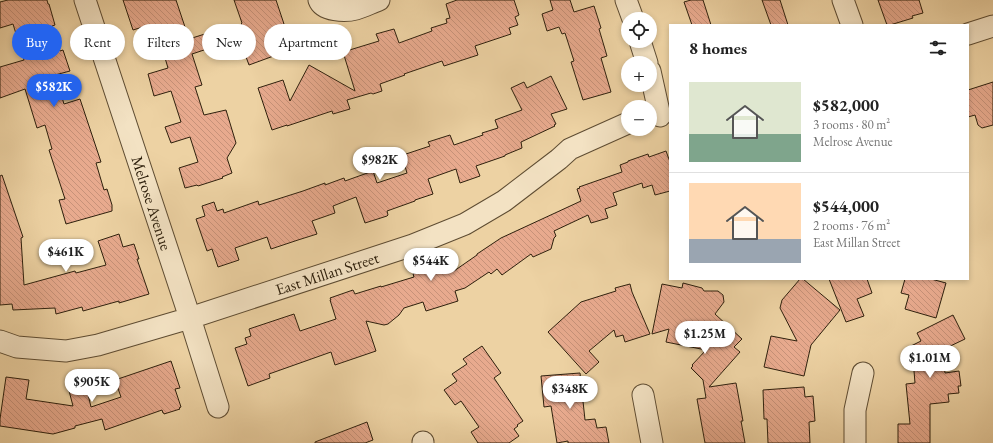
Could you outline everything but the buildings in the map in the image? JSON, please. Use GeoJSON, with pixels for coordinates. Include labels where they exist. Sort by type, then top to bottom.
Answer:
{"type":"FeatureCollection","features":[{"type":"Feature","properties":{"kind":"street","name":"Melrose Avenue"},"geometry":{"type":"LineString","coordinates":[[85,0],[218,407]]}},
{"type":"Feature","properties":{"kind":"street"},"geometry":{"type":"LineString","coordinates":[[319,0],[324,7],[337,10],[354,10],[379,0]]}},
{"type":"Feature","properties":{"kind":"street"},"geometry":{"type":"LineString","coordinates":[[626,0],[630,12]]}},
{"type":"Feature","properties":{"kind":"street"},"geometry":{"type":"LineString","coordinates":[[843,0],[852,24]]}},
{"type":"Feature","properties":{"kind":"street"},"geometry":{"type":"LineString","coordinates":[[969,34],[993,26]]}},
{"type":"Feature","properties":{"kind":"street"},"geometry":{"type":"LineString","coordinates":[[655,92],[660,117]]}},
{"type":"Feature","properties":{"kind":"street","name":"East Millan Street"},"geometry":{"type":"LineString","coordinates":[[0,341],[17,347],[66,351],[109,342],[190,318],[413,245],[465,224],[504,202],[559,160],[570,149],[621,126]]}},
{"type":"Feature","properties":{"kind":"street"},"geometry":{"type":"LineString","coordinates":[[856,443],[855,410],[863,373]]}},
{"type":"Feature","properties":{"kind":"street"},"geometry":{"type":"LineString","coordinates":[[643,395],[652,443]]}}]}
